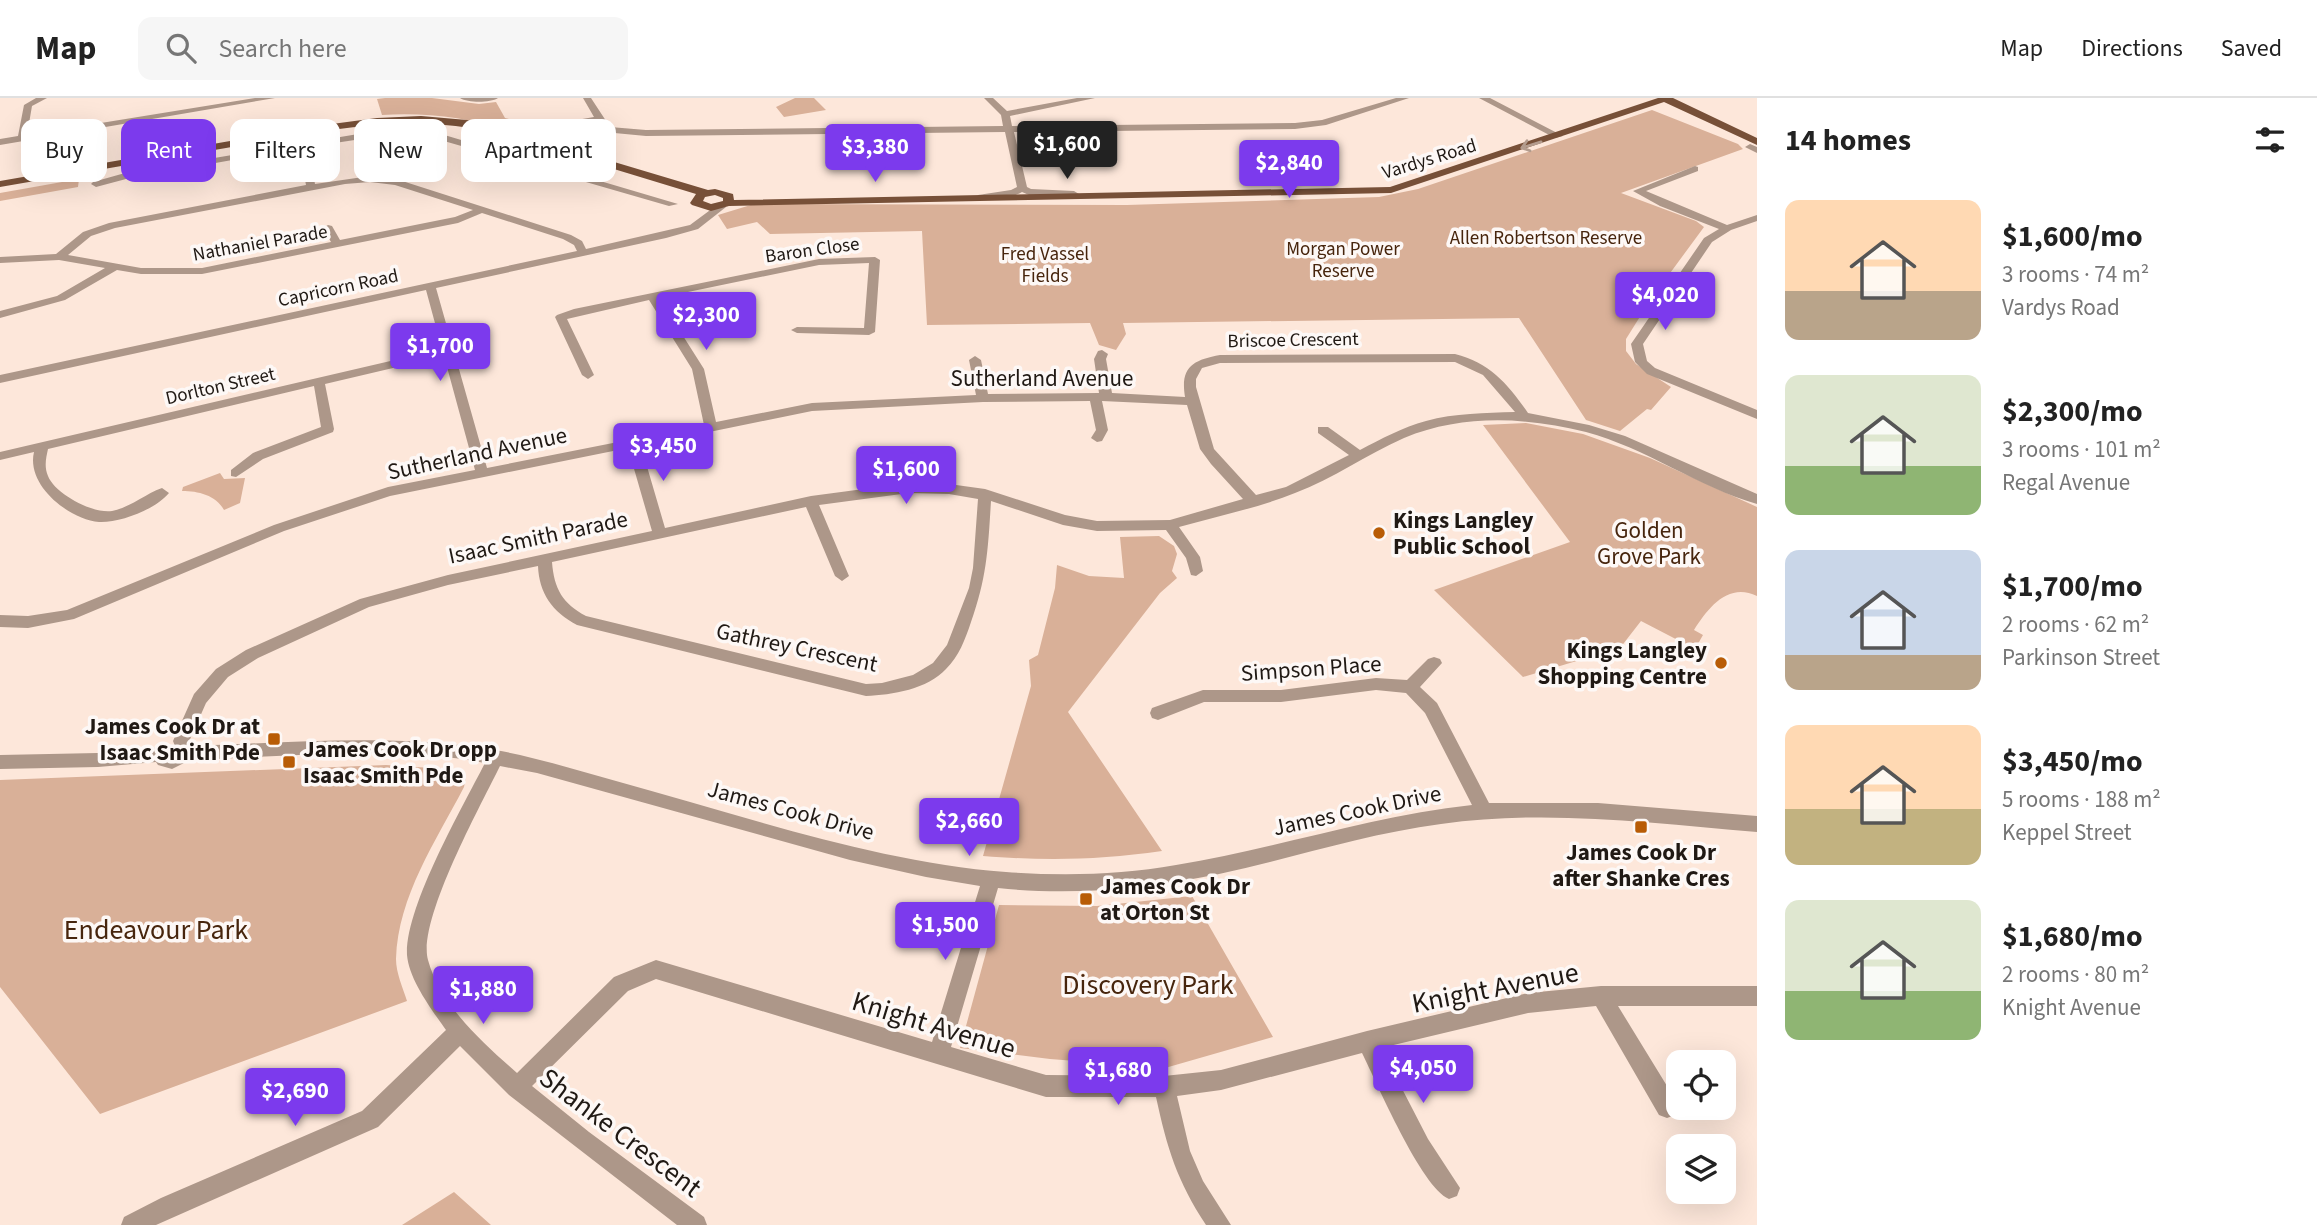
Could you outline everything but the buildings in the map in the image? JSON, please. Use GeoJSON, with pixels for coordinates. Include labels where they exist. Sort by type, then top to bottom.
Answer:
{"type":"FeatureCollection","features":[{"type":"Feature","properties":{"kind":"main road","name":"Vardys Road"},"geometry":{"type":"LineString","coordinates":[[724,201],[1022,188],[1379,181],[1412,173],[1643,98]]}},
{"type":"Feature","properties":{"kind":"main road","name":"Vardys Road"},"geometry":{"type":"LineString","coordinates":[[724,201],[1111,197],[1391,190],[1668,98]]}},
{"type":"Feature","properties":{"kind":"main road"},"geometry":{"type":"LineString","coordinates":[[1668,98],[1757,135]]}},
{"type":"Feature","properties":{"kind":"main road"},"geometry":{"type":"LineString","coordinates":[[1668,98],[1755,147]]}},
{"type":"Feature","properties":{"kind":"main road"},"geometry":{"type":"LineString","coordinates":[[0,184],[317,129],[377,121],[421,119],[467,123],[503,132],[699,199]]}},
{"type":"Feature","properties":{"kind":"main road"},"geometry":{"type":"LineString","coordinates":[[0,191],[337,132],[406,126],[458,131],[699,199],[724,201]]}},
{"type":"Feature","properties":{"kind":"street"},"geometry":{"type":"LineString","coordinates":[[26,119],[28,105],[43,98]]}},
{"type":"Feature","properties":{"kind":"street"},"geometry":{"type":"LineString","coordinates":[[107,125],[271,98]]}},
{"type":"Feature","properties":{"kind":"street"},"geometry":{"type":"LineString","coordinates":[[464,98],[494,98]]}},
{"type":"Feature","properties":{"kind":"street"},"geometry":{"type":"LineString","coordinates":[[587,98],[600,119]]}},
{"type":"Feature","properties":{"kind":"street"},"geometry":{"type":"LineString","coordinates":[[988,98],[1005,116],[1024,191],[1111,197]]}},
{"type":"Feature","properties":{"kind":"street"},"geometry":{"type":"LineString","coordinates":[[931,131],[1091,98]]}},
{"type":"Feature","properties":{"kind":"street"},"geometry":{"type":"LineString","coordinates":[[616,132],[645,138],[1295,126],[1323,123],[1405,98]]}},
{"type":"Feature","properties":{"kind":"street"},"geometry":{"type":"LineString","coordinates":[[1483,98],[1558,136]]}},
{"type":"Feature","properties":{"kind":"street"},"geometry":{"type":"LineString","coordinates":[[340,139],[407,132],[438,135],[673,204]]}},
{"type":"Feature","properties":{"kind":"street"},"geometry":{"type":"LineString","coordinates":[[0,142],[21,139]]}},
{"type":"Feature","properties":{"kind":"street"},"geometry":{"type":"LineString","coordinates":[[96,184],[125,176],[230,158]]}},
{"type":"Feature","properties":{"kind":"street"},"geometry":{"type":"LineString","coordinates":[[1695,169],[1640,189],[1639,194],[1727,228]]}},
{"type":"Feature","properties":{"kind":"street"},"geometry":{"type":"LineString","coordinates":[[59,257],[87,234],[113,225],[357,179],[389,180],[567,237],[578,243],[583,253]]}},
{"type":"Feature","properties":{"kind":"street"},"geometry":{"type":"LineString","coordinates":[[310,182],[311,187]]}},
{"type":"Feature","properties":{"kind":"street"},"geometry":{"type":"LineString","coordinates":[[964,199],[1011,194],[1021,191],[1022,188]]}},
{"type":"Feature","properties":{"kind":"street"},"geometry":{"type":"LineString","coordinates":[[683,230],[695,218],[699,199]]}},
{"type":"Feature","properties":{"kind":"street","name":"Capricorn Road"},"geometry":{"type":"LineString","coordinates":[[0,379],[683,230],[704,221],[724,201]]}},
{"type":"Feature","properties":{"kind":"street","name":"Nathaniel Parade"},"geometry":{"type":"LineString","coordinates":[[0,260],[59,257],[141,271],[202,271],[458,220],[481,210]]}},
{"type":"Feature","properties":{"kind":"street"},"geometry":{"type":"LineString","coordinates":[[1754,410],[1672,381],[1651,370],[1642,362],[1637,344],[1708,240],[1727,228],[1757,218]]}},
{"type":"Feature","properties":{"kind":"street"},"geometry":{"type":"LineString","coordinates":[[328,228],[338,245]]}},
{"type":"Feature","properties":{"kind":"street"},"geometry":{"type":"LineString","coordinates":[[202,271],[211,254]]}},
{"type":"Feature","properties":{"kind":"street","name":"Baron Close"},"geometry":{"type":"LineString","coordinates":[[653,298],[819,262],[875,260],[869,332],[797,330]]}},
{"type":"Feature","properties":{"kind":"street"},"geometry":{"type":"LineString","coordinates":[[0,314],[61,298],[115,267]]}},
{"type":"Feature","properties":{"kind":"street"},"geometry":{"type":"LineString","coordinates":[[430,285],[482,472]]}},
{"type":"Feature","properties":{"kind":"street"},"geometry":{"type":"LineString","coordinates":[[588,375],[561,317],[607,304],[653,298],[698,369],[703,401],[712,428]]}},
{"type":"Feature","properties":{"kind":"street","name":"Dorlton Street"},"geometry":{"type":"LineString","coordinates":[[0,456],[449,352]]}},
{"type":"Feature","properties":{"kind":"street"},"geometry":{"type":"LineString","coordinates":[[1097,438],[1102,430],[1102,354]]}},
{"type":"Feature","properties":{"kind":"street","name":"Briscoe Crescent"},"geometry":{"type":"LineString","coordinates":[[1254,502],[1208,450],[1192,401],[1189,380],[1193,368],[1215,359],[1445,357],[1476,363],[1494,375],[1524,416]]}},
{"type":"Feature","properties":{"kind":"street"},"geometry":{"type":"LineString","coordinates":[[975,360],[983,398]]}},
{"type":"Feature","properties":{"kind":"street"},"geometry":{"type":"LineString","coordinates":[[236,473],[258,456],[328,429],[319,382]]}},
{"type":"Feature","properties":{"kind":"street","name":"Sutherland Avenue"},"geometry":{"type":"LineString","coordinates":[[0,621],[28,622],[69,614],[279,528],[388,492],[812,407],[983,398],[1101,397],[1192,401]]}},
{"type":"Feature","properties":{"kind":"street","name":"Isaac Smith Parade"},"geometry":{"type":"LineString","coordinates":[[184,747],[194,710],[206,690],[222,673],[252,654],[385,596],[811,501],[909,488],[985,494],[1063,520],[1097,526],[1170,525],[1297,487],[1398,436],[1429,424],[1463,418],[1524,416],[1580,427],[1620,439],[1757,499]]}},
{"type":"Feature","properties":{"kind":"street"},"geometry":{"type":"LineString","coordinates":[[1323,430],[1359,456]]}},
{"type":"Feature","properties":{"kind":"street"},"geometry":{"type":"LineString","coordinates":[[633,442],[660,534]]}},
{"type":"Feature","properties":{"kind":"street"},"geometry":{"type":"LineString","coordinates":[[41,447],[39,473],[48,488],[86,513],[98,517],[122,512],[162,493]]}},
{"type":"Feature","properties":{"kind":"street","name":"Gathrey Crescent"},"geometry":{"type":"LineString","coordinates":[[545,560],[550,596],[568,614],[582,621],[866,690],[882,689],[927,675],[939,667],[954,648],[976,588],[985,494]]}},
{"type":"Feature","properties":{"kind":"street"},"geometry":{"type":"LineString","coordinates":[[811,501],[842,576]]}},
{"type":"Feature","properties":{"kind":"street"},"geometry":{"type":"LineString","coordinates":[[1170,525],[1193,557],[1196,571]]}},
{"type":"Feature","properties":{"kind":"street"},"geometry":{"type":"LineString","coordinates":[[1409,688],[1434,663]]}},
{"type":"Feature","properties":{"kind":"street","name":"Simpson Place"},"geometry":{"type":"LineString","coordinates":[[1158,713],[1203,696],[1281,696],[1376,684],[1409,688],[1431,708],[1484,811]]}},
{"type":"Feature","properties":{"kind":"street","name":"James Cook Drive"},"geometry":{"type":"LineString","coordinates":[[0,762],[85,760],[162,754],[164,760],[172,762],[184,747],[385,747],[442,750],[496,757],[908,867],[991,881],[1082,884],[1137,880],[1228,863],[1435,817],[1484,811],[1589,811],[1757,824]]}},
{"type":"Feature","properties":{"kind":"street","name":"Shanke Crescent"},"geometry":{"type":"LineString","coordinates":[[496,757],[424,910],[416,956],[431,995],[460,1031],[516,1088],[696,1225]]}},
{"type":"Feature","properties":{"kind":"street"},"geometry":{"type":"LineString","coordinates":[[938,1055],[991,881]]}},
{"type":"Feature","properties":{"kind":"street","name":"Knight Avenue"},"geometry":{"type":"LineString","coordinates":[[516,1088],[621,984],[656,969],[1046,1086],[1164,1087],[1221,1080],[1367,1041],[1528,1003],[1601,996],[1757,996]]}},
{"type":"Feature","properties":{"kind":"street"},"geometry":{"type":"LineString","coordinates":[[1601,996],[1666,1105]]}},
{"type":"Feature","properties":{"kind":"street"},"geometry":{"type":"LineString","coordinates":[[132,1225],[169,1206],[370,1119],[460,1031]]}},
{"type":"Feature","properties":{"kind":"street"},"geometry":{"type":"LineString","coordinates":[[1367,1041],[1420,1147],[1449,1188]]}},
{"type":"Feature","properties":{"kind":"street"},"geometry":{"type":"LineString","coordinates":[[1164,1087],[1178,1152],[1195,1189],[1220,1225]]}},
{"type":"Feature","properties":{"kind":"green space"},"geometry":{"type":"Polygon","coordinates":[[[432,98],[479,104],[496,102],[505,118],[509,119],[382,115],[377,99],[432,98]]]}},
{"type":"Feature","properties":{"kind":"green space"},"geometry":{"type":"Polygon","coordinates":[[[795,98],[814,98],[826,110],[784,117],[776,107],[795,98]]]}},
{"type":"Feature","properties":{"kind":"green space"},"geometry":{"type":"Polygon","coordinates":[[[1652,110],[1738,144],[1743,149],[1621,193],[1696,221],[1704,227],[1651,299],[1626,339],[1626,351],[1636,364],[1671,387],[1651,410],[1647,409],[1620,431],[1586,420],[1519,318],[1123,323],[1126,334],[1116,350],[1099,345],[1090,323],[927,325],[922,231],[770,234],[757,222],[727,229],[718,215],[754,204],[1127,205],[1379,197],[1418,189],[1652,110]]]}},
{"type":"Feature","properties":{"kind":"green space"},"geometry":{"type":"Polygon","coordinates":[[[62,182],[79,182],[78,187],[0,201],[0,193],[62,182]]]}},
{"type":"Feature","properties":{"kind":"green space","name":"Golden Grove Park"},"geometry":{"type":"Polygon","coordinates":[[[1526,423],[1583,434],[1650,458],[1757,507],[1757,596],[1737,592],[1712,606],[1694,630],[1703,635],[1695,649],[1641,621],[1620,648],[1523,677],[1434,590],[1570,542],[1483,425],[1526,423]]]}},
{"type":"Feature","properties":{"kind":"green space"},"geometry":{"type":"Polygon","coordinates":[[[220,473],[224,479],[245,478],[240,503],[224,510],[206,495],[182,491],[183,487],[220,473]]]}},
{"type":"Feature","properties":{"kind":"green space"},"geometry":{"type":"Polygon","coordinates":[[[1159,536],[1174,546],[1177,554],[1172,571],[1177,578],[1160,593],[1068,712],[1162,851],[1072,859],[983,856],[1031,686],[1029,660],[1038,655],[1055,588],[1057,565],[1089,576],[1124,578],[1120,537],[1159,536]]]}},
{"type":"Feature","properties":{"kind":"green space","name":"Endeavour Park"},"geometry":{"type":"Polygon","coordinates":[[[386,765],[462,770],[466,777],[464,787],[420,870],[404,913],[396,959],[398,975],[407,1001],[100,1114],[0,987],[0,780],[386,765]]]}},
{"type":"Feature","properties":{"kind":"green space","name":"Discovery Park"},"geometry":{"type":"Polygon","coordinates":[[[1192,896],[1273,1037],[1165,1068],[1050,1059],[960,1048],[999,905],[1097,906],[1192,896]]]}},
{"type":"Feature","properties":{"kind":"green space"},"geometry":{"type":"Polygon","coordinates":[[[454,1192],[491,1225],[402,1225],[454,1192]]]}},
{"type":"Feature","properties":{"kind":"place","name":"Kings Langley Public School"},"geometry":{"type":"Point","coordinates":[1379,533]}},
{"type":"Feature","properties":{"kind":"place","name":"Kings Langley Shopping Centre"},"geometry":{"type":"Point","coordinates":[1721,663]}},
{"type":"Feature","properties":{"kind":"place","name":"James Cook Dr at Isaac Smith Pde"},"geometry":{"type":"Point","coordinates":[274,739]}},
{"type":"Feature","properties":{"kind":"place","name":"James Cook Dr opp Isaac Smith Pde"},"geometry":{"type":"Point","coordinates":[289,762]}},
{"type":"Feature","properties":{"kind":"place","name":"James Cook Dr after Shanke Cres"},"geometry":{"type":"Point","coordinates":[1641,827]}},
{"type":"Feature","properties":{"kind":"place","name":"James Cook Dr at Orton St"},"geometry":{"type":"Point","coordinates":[1086,899]}},
{"type":"Feature","properties":{"kind":"park label","name":"Allen Robertson Reserve"},"geometry":{"type":"Point","coordinates":[1546,237]}},
{"type":"Feature","properties":{"kind":"park label","name":"Morgan Power Reserve"},"geometry":{"type":"Point","coordinates":[1343,259]}},
{"type":"Feature","properties":{"kind":"park label","name":"Fred Vassel Fields"},"geometry":{"type":"Point","coordinates":[1045,264]}}]}
